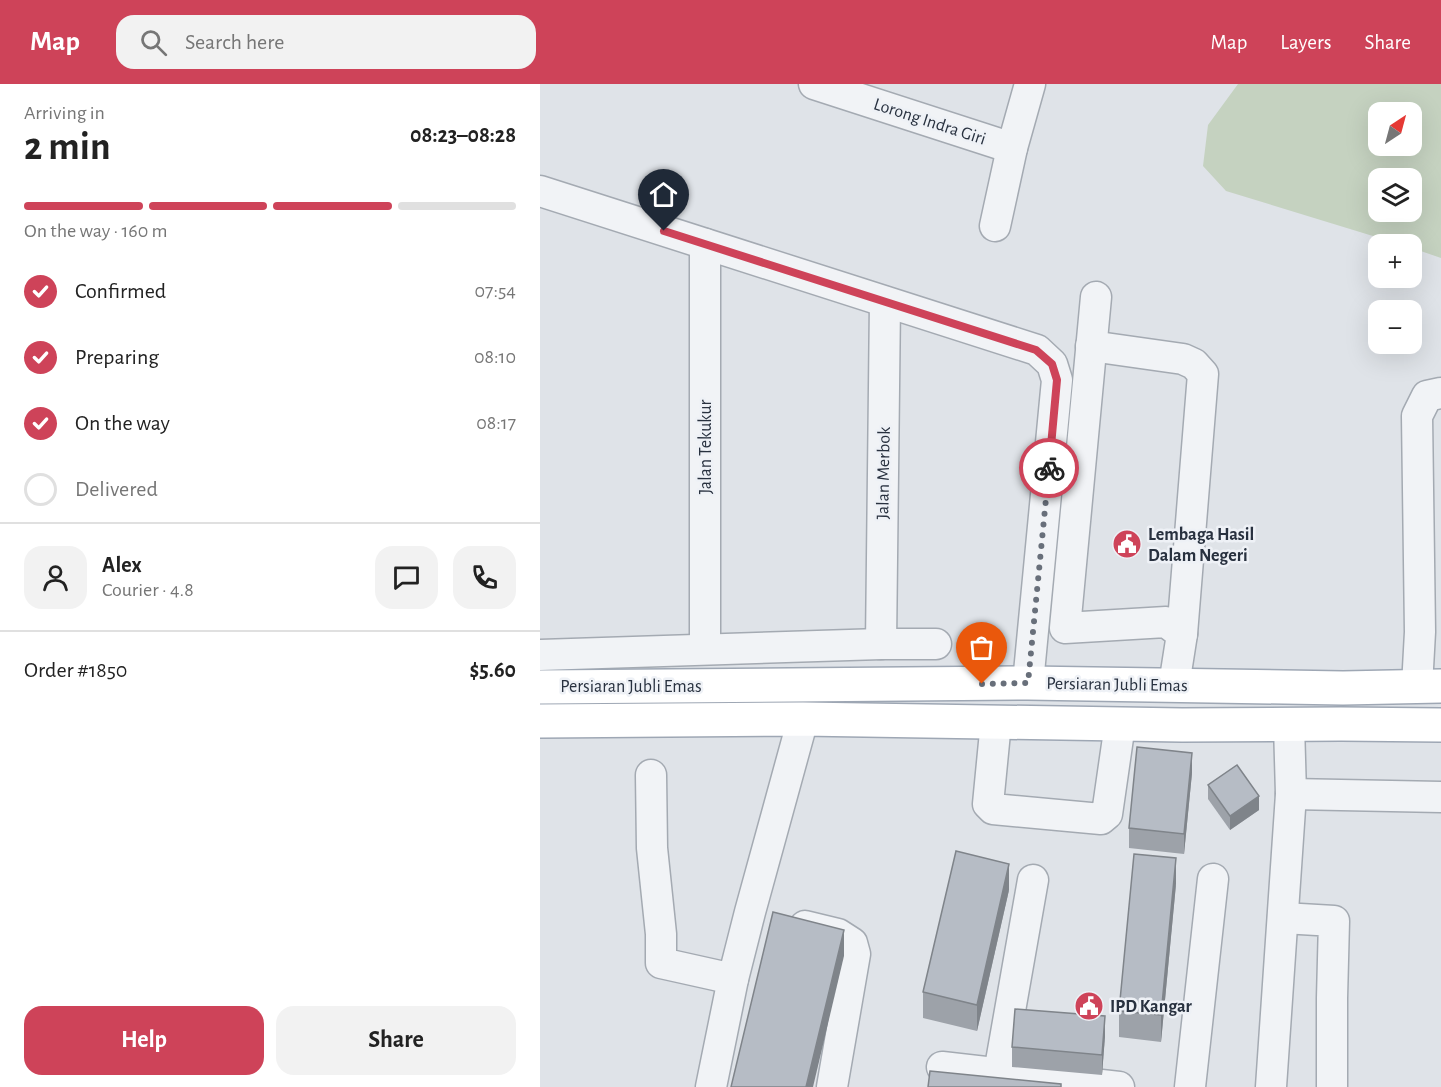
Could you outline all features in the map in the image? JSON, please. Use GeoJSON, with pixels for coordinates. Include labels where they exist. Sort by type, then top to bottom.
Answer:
{"type":"FeatureCollection","features":[{"type":"Feature","properties":{"kind":"main road","name":"Persiaran Jubli Emas"},"geometry":{"type":"LineString","coordinates":[[540,687],[1028,683],[1342,688],[1429,686]]}},
{"type":"Feature","properties":{"kind":"main road"},"geometry":{"type":"LineString","coordinates":[[1429,686],[1430,725]]}},
{"type":"Feature","properties":{"kind":"main road","name":"Persiaran Jubli Emas"},"geometry":{"type":"LineString","coordinates":[[540,721],[804,719],[1120,724],[1430,725]]}},
{"type":"Feature","properties":{"kind":"street","name":"Lorong Indra Giri"},"geometry":{"type":"LineString","coordinates":[[814,84],[1012,148]]}},
{"type":"Feature","properties":{"kind":"street"},"geometry":{"type":"LineString","coordinates":[[995,226],[1012,148],[1030,84]]}},
{"type":"Feature","properties":{"kind":"street"},"geometry":{"type":"LineString","coordinates":[[540,191],[1036,350],[1052,364],[1057,380],[1028,683]]}},
{"type":"Feature","properties":{"kind":"street","name":"Jalan Tekukur"},"geometry":{"type":"LineString","coordinates":[[705,244],[705,649]]}},
{"type":"Feature","properties":{"kind":"street"},"geometry":{"type":"LineString","coordinates":[[1096,297],[1065,628],[1166,622],[1182,634]]}},
{"type":"Feature","properties":{"kind":"street","name":"Jalan Merbok"},"geometry":{"type":"LineString","coordinates":[[881,644],[885,302]]}},
{"type":"Feature","properties":{"kind":"street"},"geometry":{"type":"LineString","coordinates":[[1091,346],[1183,359],[1194,364],[1203,374],[1182,634],[1174,685]]}},
{"type":"Feature","properties":{"kind":"street"},"geometry":{"type":"LineString","coordinates":[[1429,686],[1420,632],[1417,416],[1427,396],[1441,393]]}},
{"type":"Feature","properties":{"kind":"street"},"geometry":{"type":"LineString","coordinates":[[540,655],[936,644]]}},
{"type":"Feature","properties":{"kind":"street"},"geometry":{"type":"LineString","coordinates":[[711,1087],[734,979],[768,917],[804,719]]}},
{"type":"Feature","properties":{"kind":"street"},"geometry":{"type":"LineString","coordinates":[[996,722],[988,804],[993,809],[1101,819],[1107,814],[1120,724]]}},
{"type":"Feature","properties":{"kind":"street"},"geometry":{"type":"LineString","coordinates":[[1271,1087],[1291,794],[1289,725]]}},
{"type":"Feature","properties":{"kind":"street"},"geometry":{"type":"LineString","coordinates":[[651,775],[652,848],[661,934],[661,963],[734,979]]}},
{"type":"Feature","properties":{"kind":"street"},"geometry":{"type":"LineString","coordinates":[[1291,794],[1441,797]]}},
{"type":"Feature","properties":{"kind":"street"},"geometry":{"type":"LineString","coordinates":[[1190,1087],[1213,879]]}},
{"type":"Feature","properties":{"kind":"street"},"geometry":{"type":"LineString","coordinates":[[999,1072],[1033,880]]}},
{"type":"Feature","properties":{"kind":"street"},"geometry":{"type":"LineString","coordinates":[[768,917],[838,934],[852,943],[855,954],[832,1087]]}},
{"type":"Feature","properties":{"kind":"street"},"geometry":{"type":"LineString","coordinates":[[1283,918],[1334,921],[1332,1087]]}},
{"type":"Feature","properties":{"kind":"street"},"geometry":{"type":"LineString","coordinates":[[942,1066],[1104,1086]]}},
{"type":"Feature","properties":{"kind":"green space"},"geometry":{"type":"Polygon","coordinates":[[[1238,84],[1441,84],[1441,258],[1422,251],[1422,234],[1368,235],[1226,191],[1203,166],[1208,125],[1238,84]]]}},
{"type":"Feature","properties":{"kind":"building"},"geometry":{"type":"Polygon","coordinates":[[[1137,747],[1192,753],[1184,834],[1129,828],[1137,747]]]}},
{"type":"Feature","properties":{"kind":"building"},"geometry":{"type":"Polygon","coordinates":[[[1237,765],[1259,796],[1230,816],[1208,785],[1237,765]]]}},
{"type":"Feature","properties":{"kind":"building"},"geometry":{"type":"Polygon","coordinates":[[[956,851],[1009,864],[977,1005],[923,992],[956,851]]]}},
{"type":"Feature","properties":{"kind":"building"},"geometry":{"type":"Polygon","coordinates":[[[1134,854],[1176,858],[1161,1015],[1119,1011],[1134,854]]]}},
{"type":"Feature","properties":{"kind":"building"},"geometry":{"type":"Polygon","coordinates":[[[773,912],[844,930],[806,1087],[731,1087],[773,912]]]}},
{"type":"Feature","properties":{"kind":"building"},"geometry":{"type":"Polygon","coordinates":[[[1015,1009],[1105,1016],[1102,1055],[1012,1047],[1015,1009]]]}},
{"type":"Feature","properties":{"kind":"building"},"geometry":{"type":"Polygon","coordinates":[[[930,1071],[1061,1084],[1061,1087],[928,1087],[930,1071]]]}},
{"type":"Feature","properties":{"kind":"way so far"},"geometry":{"type":"LineString","coordinates":[[982,684],[1028,683],[1049,468]]}},
{"type":"Feature","properties":{"kind":"place","name":"Lembaga Hasil Dalam Negeri"},"geometry":{"type":"Point","coordinates":[1127,544]}},
{"type":"Feature","properties":{"kind":"place","name":"IPD Kangar"},"geometry":{"type":"Point","coordinates":[1089,1006]}},
{"type":"Feature","properties":{"kind":"route"},"geometry":{"type":"LineString","coordinates":[[664,231],[1036,350],[1052,364],[1057,380],[1049,468]]}}]}
